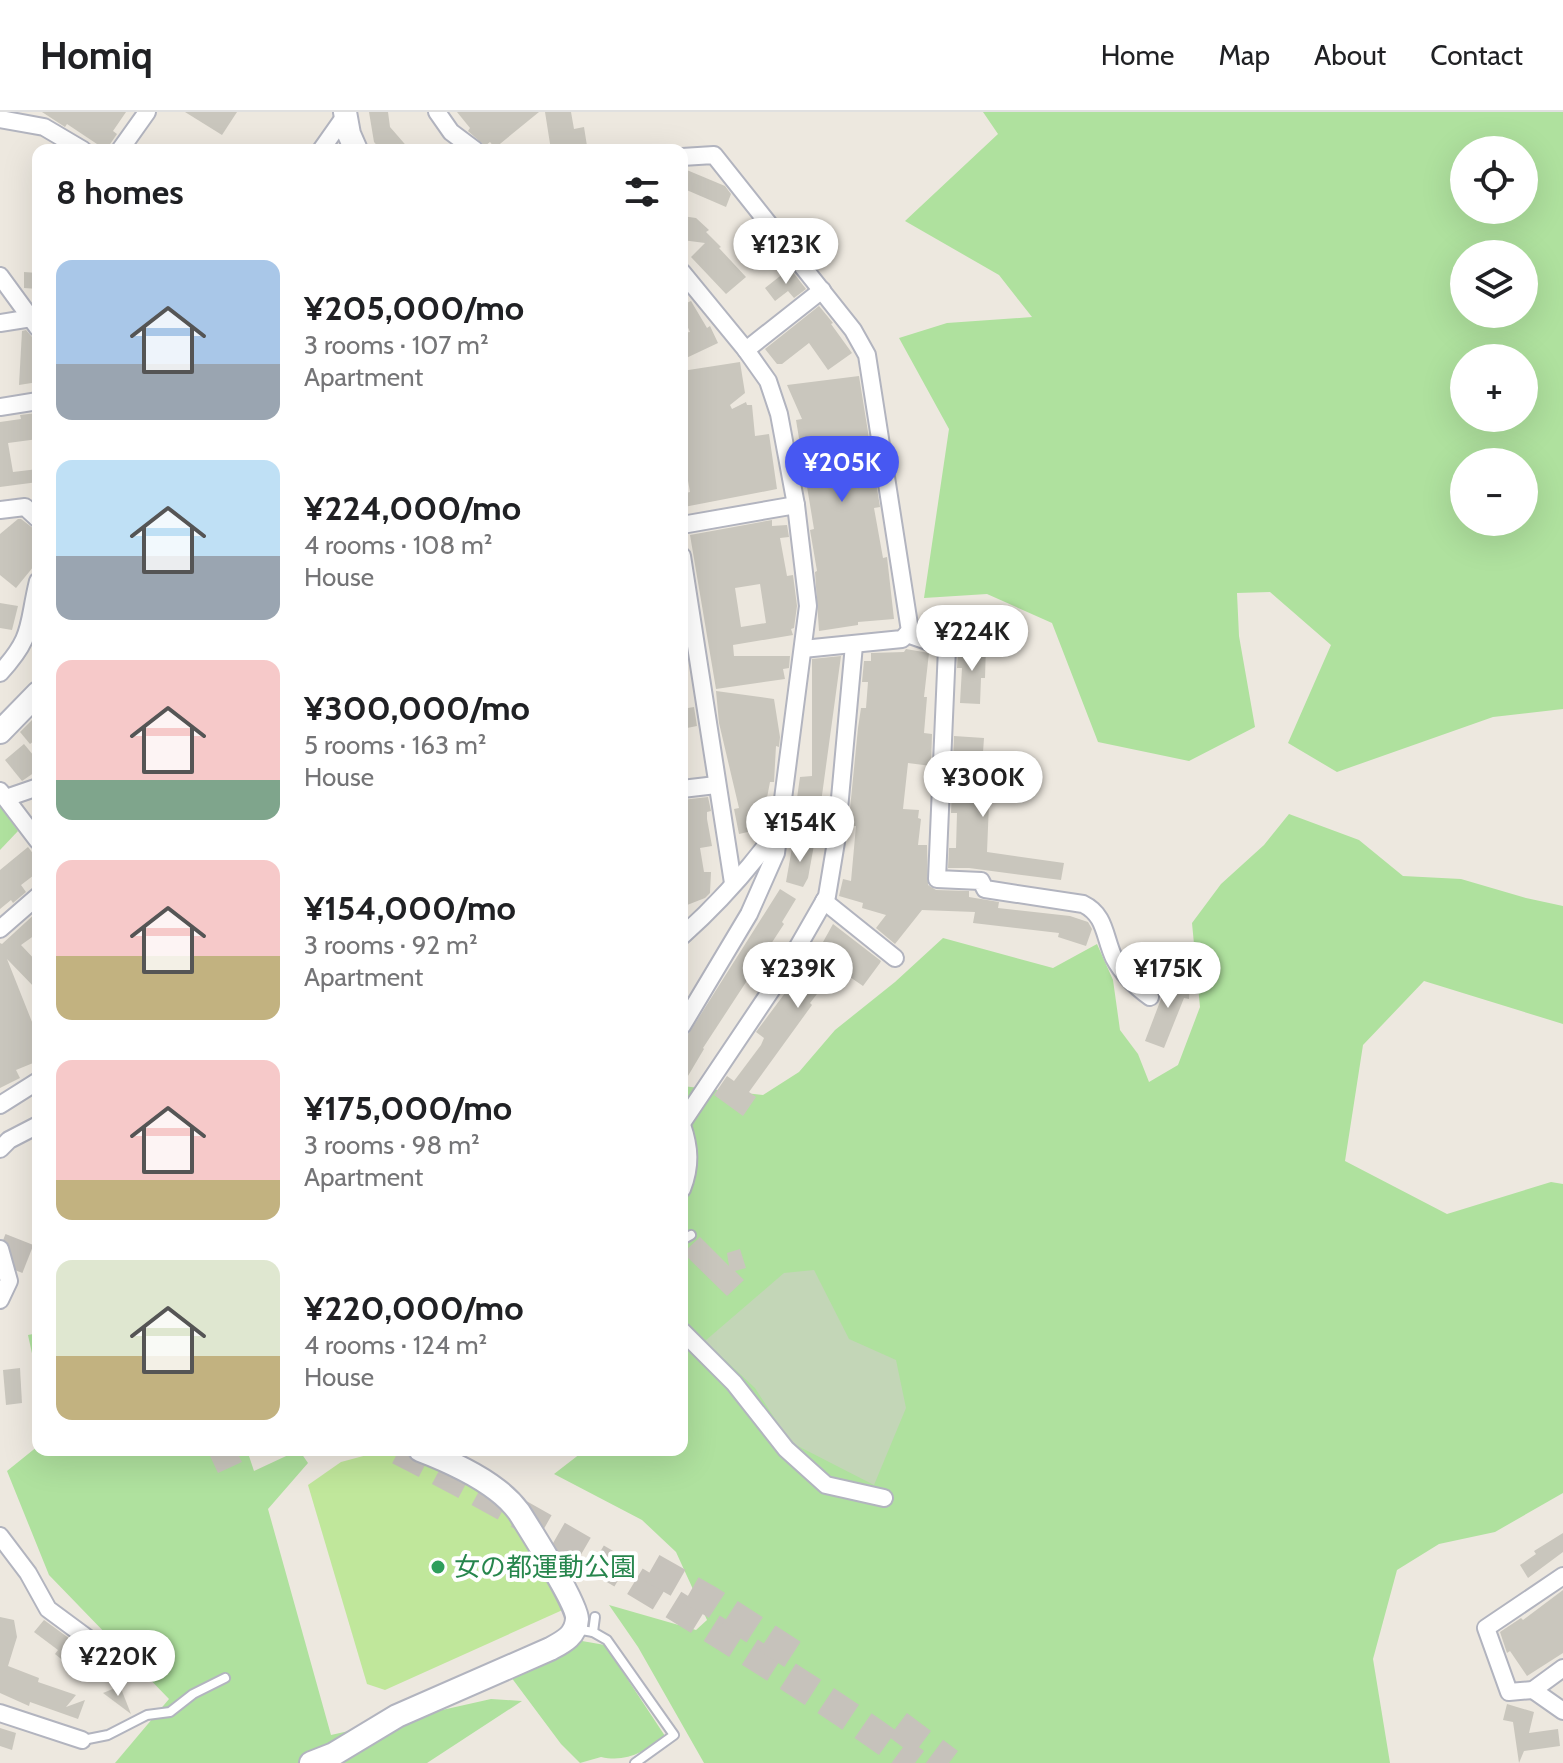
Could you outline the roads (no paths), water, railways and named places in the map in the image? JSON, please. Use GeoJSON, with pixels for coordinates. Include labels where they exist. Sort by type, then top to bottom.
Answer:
{"type":"FeatureCollection","features":[{"type":"Feature","properties":{"kind":"street"},"geometry":{"type":"LineString","coordinates":[[124,144],[146,112]]}},
{"type":"Feature","properties":{"kind":"street"},"geometry":{"type":"LineString","coordinates":[[437,112],[451,132],[467,144]]}},
{"type":"Feature","properties":{"kind":"street"},"geometry":{"type":"LineString","coordinates":[[325,144],[345,114]]}},
{"type":"Feature","properties":{"kind":"street"},"geometry":{"type":"LineString","coordinates":[[345,114],[353,144]]}},
{"type":"Feature","properties":{"kind":"street"},"geometry":{"type":"LineString","coordinates":[[0,119],[44,127],[73,144]]}},
{"type":"Feature","properties":{"kind":"street"},"geometry":{"type":"LineString","coordinates":[[688,157],[714,155],[853,330],[867,355],[910,631],[902,639],[803,649]]}},
{"type":"Feature","properties":{"kind":"street"},"geometry":{"type":"LineString","coordinates":[[0,276],[32,318]]}},
{"type":"Feature","properties":{"kind":"street"},"geometry":{"type":"LineString","coordinates":[[688,279],[768,381],[779,414],[796,505],[808,606],[776,853],[749,914],[688,1016]]}},
{"type":"Feature","properties":{"kind":"street"},"geometry":{"type":"LineString","coordinates":[[746,350],[822,290]]}},
{"type":"Feature","properties":{"kind":"street"},"geometry":{"type":"LineString","coordinates":[[0,323],[32,322]]}},
{"type":"Feature","properties":{"kind":"street"},"geometry":{"type":"LineString","coordinates":[[0,407],[32,402]]}},
{"type":"Feature","properties":{"kind":"street"},"geometry":{"type":"LineString","coordinates":[[688,524],[796,505]]}},
{"type":"Feature","properties":{"kind":"street"},"geometry":{"type":"LineString","coordinates":[[0,510],[25,507],[32,513]]}},
{"type":"Feature","properties":{"kind":"street"},"geometry":{"type":"LineString","coordinates":[[688,596],[733,883]]}},
{"type":"Feature","properties":{"kind":"street"},"geometry":{"type":"LineString","coordinates":[[0,673],[20,651],[29,632],[32,615]]}},
{"type":"Feature","properties":{"kind":"street"},"geometry":{"type":"LineString","coordinates":[[907,634],[947,648],[937,879],[981,881],[985,889],[1083,904],[1093,909],[1101,919],[1115,960],[1137,987],[1150,997]]}},
{"type":"Feature","properties":{"kind":"street"},"geometry":{"type":"LineString","coordinates":[[688,1115],[784,971],[824,901],[836,842],[854,645]]}},
{"type":"Feature","properties":{"kind":"street"},"geometry":{"type":"LineString","coordinates":[[0,732],[32,699]]}},
{"type":"Feature","properties":{"kind":"street"},"geometry":{"type":"LineString","coordinates":[[688,788],[716,785]]}},
{"type":"Feature","properties":{"kind":"street"},"geometry":{"type":"LineString","coordinates":[[32,788],[3,794],[32,833]]}},
{"type":"Feature","properties":{"kind":"street"},"geometry":{"type":"LineString","coordinates":[[688,931],[758,857],[778,830]]}},
{"type":"Feature","properties":{"kind":"street"},"geometry":{"type":"LineString","coordinates":[[0,929],[32,901]]}},
{"type":"Feature","properties":{"kind":"street"},"geometry":{"type":"LineString","coordinates":[[824,901],[895,958]]}},
{"type":"Feature","properties":{"kind":"street"},"geometry":{"type":"LineString","coordinates":[[0,1105],[32,1085]]}},
{"type":"Feature","properties":{"kind":"street"},"geometry":{"type":"LineString","coordinates":[[0,1149],[9,1140],[32,1128]]}},
{"type":"Feature","properties":{"kind":"street"},"geometry":{"type":"LineString","coordinates":[[688,1142],[688,1171]]}},
{"type":"Feature","properties":{"kind":"street"},"geometry":{"type":"LineString","coordinates":[[0,1249],[9,1281],[0,1300]]}},
{"type":"Feature","properties":{"kind":"street"},"geometry":{"type":"LineString","coordinates":[[688,1337],[734,1383],[786,1449],[826,1485],[884,1498]]}},
{"type":"Feature","properties":{"kind":"street"},"geometry":{"type":"LineString","coordinates":[[311,1763],[334,1754],[397,1716],[550,1649],[588,1626],[517,1509],[479,1478],[433,1456]]}},
{"type":"Feature","properties":{"kind":"street"},"geometry":{"type":"LineString","coordinates":[[0,1536],[28,1573],[48,1609],[94,1643]]}},
{"type":"Feature","properties":{"kind":"street"},"geometry":{"type":"LineString","coordinates":[[1563,1576],[1486,1628],[1509,1692],[1533,1690],[1563,1668]]}},
{"type":"Feature","properties":{"kind":"street"},"geometry":{"type":"LineString","coordinates":[[1533,1690],[1563,1711]]}},
{"type":"Feature","properties":{"kind":"street"},"geometry":{"type":"LineString","coordinates":[[0,1713],[82,1740]]}},
{"type":"Feature","properties":{"kind":"lane"},"geometry":{"type":"LineString","coordinates":[[588,1626],[607,1640],[674,1735],[635,1763]]}},
{"type":"Feature","properties":{"kind":"lane"},"geometry":{"type":"LineString","coordinates":[[82,1740],[108,1735],[147,1715],[170,1712],[193,1694],[225,1678]]}},
{"type":"Feature","properties":{"kind":"tunnel"},"geometry":{"type":"LineString","coordinates":[[0,1248],[32,1261]]}},
{"type":"Feature","properties":{"kind":"tunnel"},"geometry":{"type":"LineString","coordinates":[[411,1456],[526,1518],[650,1591],[825,1700],[915,1763]]}},
{"type":"Feature","properties":{"kind":"tunnel"},"geometry":{"type":"LineString","coordinates":[[652,1568],[798,1658]]}},
{"type":"Feature","properties":{"kind":"tunnel"},"geometry":{"type":"LineString","coordinates":[[898,1725],[949,1763]]}},
{"type":"Feature","properties":{"kind":"place","name":"女の都運動公園"},"geometry":{"type":"Point","coordinates":[438,1567]}}]}
